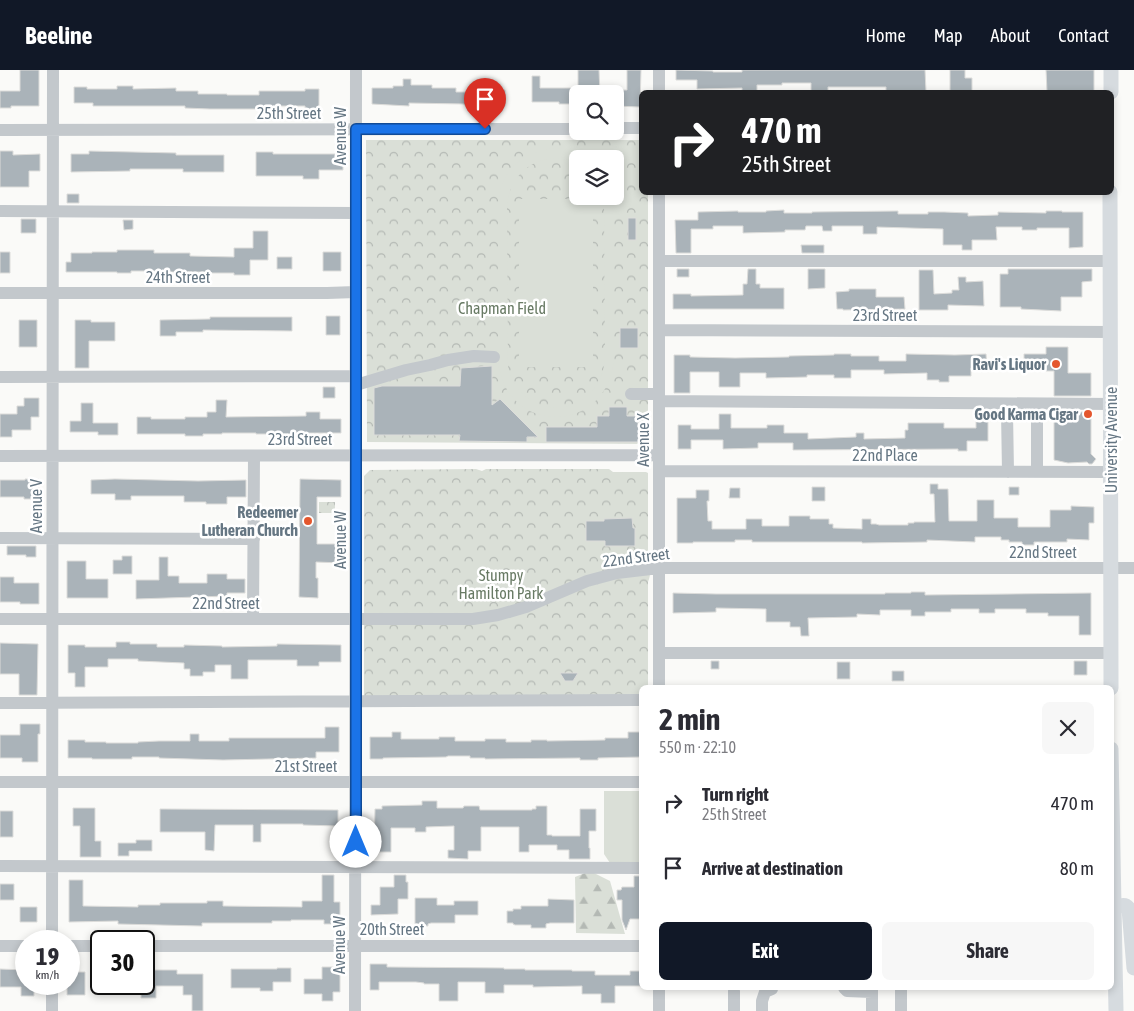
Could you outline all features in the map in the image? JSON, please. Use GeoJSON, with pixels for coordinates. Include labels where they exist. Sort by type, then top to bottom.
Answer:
{"type":"FeatureCollection","features":[{"type":"Feature","properties":{"kind":"main road"},"geometry":{"type":"LineString","coordinates":[[1111,70],[1111,90]]}},
{"type":"Feature","properties":{"kind":"main road","name":"University Avenue"},"geometry":{"type":"LineString","coordinates":[[1110,195],[1111,685]]}},
{"type":"Feature","properties":{"kind":"main road"},"geometry":{"type":"LineString","coordinates":[[1114,908],[1124,905],[1129,909],[1134,968]]}},
{"type":"Feature","properties":{"kind":"main road"},"geometry":{"type":"LineString","coordinates":[[1114,942],[1116,1011]]}},
{"type":"Feature","properties":{"kind":"street","name":"Avenue V"},"geometry":{"type":"LineString","coordinates":[[52,930],[53,70]]}},
{"type":"Feature","properties":{"kind":"street","name":"Avenue W"},"geometry":{"type":"LineString","coordinates":[[355,1011],[356,70]]}},
{"type":"Feature","properties":{"kind":"street"},"geometry":{"type":"LineString","coordinates":[[659,70],[659,90]]}},
{"type":"Feature","properties":{"kind":"street","name":"25th Street"},"geometry":{"type":"LineString","coordinates":[[0,130],[569,128]]}},
{"type":"Feature","properties":{"kind":"street"},"geometry":{"type":"LineString","coordinates":[[624,128],[639,128]]}},
{"type":"Feature","properties":{"kind":"street","name":"Avenue X"},"geometry":{"type":"LineString","coordinates":[[659,195],[659,685]]}},
{"type":"Feature","properties":{"kind":"street"},"geometry":{"type":"LineString","coordinates":[[0,211],[356,213]]}},
{"type":"Feature","properties":{"kind":"street"},"geometry":{"type":"LineString","coordinates":[[659,262],[1111,262]]}},
{"type":"Feature","properties":{"kind":"street","name":"24th Street"},"geometry":{"type":"LineString","coordinates":[[0,293],[356,292]]}},
{"type":"Feature","properties":{"kind":"street","name":"23rd Street"},"geometry":{"type":"LineString","coordinates":[[659,330],[1111,332]]}},
{"type":"Feature","properties":{"kind":"street"},"geometry":{"type":"LineString","coordinates":[[0,376],[356,381],[448,360],[474,356],[494,357]]}},
{"type":"Feature","properties":{"kind":"street"},"geometry":{"type":"LineString","coordinates":[[631,394],[659,398],[1111,404]]}},
{"type":"Feature","properties":{"kind":"street"},"geometry":{"type":"LineString","coordinates":[[1008,472],[1008,412],[1037,411],[1037,472]]}},
{"type":"Feature","properties":{"kind":"street","name":"23rd Street"},"geometry":{"type":"LineString","coordinates":[[0,456],[659,455]]}},
{"type":"Feature","properties":{"kind":"street"},"geometry":{"type":"LineString","coordinates":[[253,620],[254,456]]}},
{"type":"Feature","properties":{"kind":"street","name":"22nd Place"},"geometry":{"type":"LineString","coordinates":[[659,471],[1111,472]]}},
{"type":"Feature","properties":{"kind":"street"},"geometry":{"type":"LineString","coordinates":[[0,538],[254,539]]}},
{"type":"Feature","properties":{"kind":"street","name":"22nd Street"},"geometry":{"type":"LineString","coordinates":[[0,619],[473,620],[526,607],[587,581],[617,573],[659,568],[1134,568]]}},
{"type":"Feature","properties":{"kind":"street"},"geometry":{"type":"LineString","coordinates":[[659,653],[1111,653]]}},
{"type":"Feature","properties":{"kind":"street"},"geometry":{"type":"LineString","coordinates":[[0,703],[639,700]]}},
{"type":"Feature","properties":{"kind":"street","name":"21st Street"},"geometry":{"type":"LineString","coordinates":[[0,782],[639,782]]}},
{"type":"Feature","properties":{"kind":"street"},"geometry":{"type":"LineString","coordinates":[[0,866],[639,868]]}},
{"type":"Feature","properties":{"kind":"street"},"geometry":{"type":"LineString","coordinates":[[0,946],[15,946]]}},
{"type":"Feature","properties":{"kind":"street","name":"20th Street"},"geometry":{"type":"LineString","coordinates":[[155,946],[639,946]]}},
{"type":"Feature","properties":{"kind":"street"},"geometry":{"type":"LineString","coordinates":[[659,990],[659,1011]]}},
{"type":"Feature","properties":{"kind":"street"},"geometry":{"type":"LineString","coordinates":[[762,1011],[762,997],[765,992],[770,990]]}},
{"type":"Feature","properties":{"kind":"street"},"geometry":{"type":"LineString","coordinates":[[846,990],[872,990],[872,1011]]}},
{"type":"Feature","properties":{"kind":"street"},"geometry":{"type":"LineString","coordinates":[[900,990],[900,1011]]}},
{"type":"Feature","properties":{"kind":"street"},"geometry":{"type":"LineString","coordinates":[[734,991],[734,1011]]}},
{"type":"Feature","properties":{"kind":"street"},"geometry":{"type":"LineString","coordinates":[[52,995],[52,1011]]}},
{"type":"Feature","properties":{"kind":"green space","name":"Chapman Field"},"geometry":{"type":"Polygon","coordinates":[[[366,140],[639,140],[639,195],[648,195],[648,444],[367,442],[366,140]]]}},
{"type":"Feature","properties":{"kind":"green space"},"geometry":{"type":"Polygon","coordinates":[[[556,148],[569,150],[569,160],[553,159],[530,165],[514,182],[509,193],[507,206],[508,367],[516,386],[528,399],[544,406],[560,407],[576,403],[590,394],[600,379],[605,359],[604,205],[614,205],[614,359],[608,384],[594,402],[576,413],[556,417],[536,413],[518,403],[504,385],[498,360],[498,206],[500,194],[508,173],[515,165],[532,153],[556,148]]]}},
{"type":"Feature","properties":{"kind":"green space"},"geometry":{"type":"Polygon","coordinates":[[[519,199],[569,199],[569,205],[593,205],[593,367],[519,367],[519,199]]]}},
{"type":"Feature","properties":{"kind":"green space","name":"Stumpy Hamilton Park"},"geometry":{"type":"Polygon","coordinates":[[[609,469],[613,472],[648,473],[648,557],[650,576],[648,582],[648,685],[639,685],[639,697],[364,700],[364,476],[370,470],[609,469]]]}},
{"type":"Feature","properties":{"kind":"green space"},"geometry":{"type":"Polygon","coordinates":[[[319,502],[335,502],[335,513],[319,513],[319,502]]]}},
{"type":"Feature","properties":{"kind":"green space"},"geometry":{"type":"Polygon","coordinates":[[[604,791],[639,791],[639,863],[610,863],[604,854],[604,791]]]}},
{"type":"Feature","properties":{"kind":"green space"},"geometry":{"type":"Polygon","coordinates":[[[590,871],[610,881],[625,934],[576,933],[575,877],[590,871]]]}},
{"type":"Feature","properties":{"kind":"building"},"geometry":{"type":"Polygon","coordinates":[[[20,70],[39,70],[39,106],[0,108],[0,91],[20,91],[20,70]]]}},
{"type":"Feature","properties":{"kind":"building"},"geometry":{"type":"Polygon","coordinates":[[[578,70],[599,70],[600,85],[578,85],[578,70]]]}},
{"type":"Feature","properties":{"kind":"building"},"geometry":{"type":"Polygon","coordinates":[[[627,70],[641,70],[639,107],[624,106],[624,90],[627,90],[627,70]]]}},
{"type":"Feature","properties":{"kind":"building"},"geometry":{"type":"Polygon","coordinates":[[[676,70],[742,72],[742,70],[925,70],[926,90],[886,90],[886,87],[828,87],[828,90],[811,90],[811,83],[757,85],[757,90],[742,90],[742,88],[697,89],[697,80],[676,80],[676,70]]]}},
{"type":"Feature","properties":{"kind":"building"},"geometry":{"type":"Polygon","coordinates":[[[950,70],[965,70],[965,78],[972,78],[972,90],[950,90],[950,70]]]}},
{"type":"Feature","properties":{"kind":"building"},"geometry":{"type":"Polygon","coordinates":[[[1046,70],[1094,70],[1094,90],[1047,90],[1046,70]]]}},
{"type":"Feature","properties":{"kind":"building"},"geometry":{"type":"Polygon","coordinates":[[[532,76],[540,76],[540,88],[569,88],[569,104],[532,102],[532,76]]]}},
{"type":"Feature","properties":{"kind":"building"},"geometry":{"type":"Polygon","coordinates":[[[403,79],[411,79],[411,85],[432,85],[432,88],[456,88],[456,92],[505,90],[505,106],[409,103],[409,106],[372,104],[372,88],[403,86],[403,79]]]}},
{"type":"Feature","properties":{"kind":"building"},"geometry":{"type":"Polygon","coordinates":[[[117,86],[133,86],[133,89],[176,88],[176,91],[198,91],[198,94],[227,95],[259,95],[259,91],[305,91],[305,89],[319,89],[319,109],[305,109],[305,106],[273,106],[273,109],[210,109],[185,108],[185,106],[93,106],[93,103],[74,103],[74,87],[117,89],[117,86]]]}},
{"type":"Feature","properties":{"kind":"building"},"geometry":{"type":"Polygon","coordinates":[[[0,151],[13,151],[13,155],[40,154],[40,171],[29,171],[29,187],[0,187],[0,151]]]}},
{"type":"Feature","properties":{"kind":"building"},"geometry":{"type":"Polygon","coordinates":[[[89,151],[224,155],[224,172],[183,172],[183,169],[130,169],[130,171],[71,172],[71,154],[89,154],[89,151]]]}},
{"type":"Feature","properties":{"kind":"building"},"geometry":{"type":"Polygon","coordinates":[[[256,152],[273,152],[273,154],[343,154],[343,170],[319,170],[319,179],[303,179],[303,176],[256,176],[256,152]]]}},
{"type":"Feature","properties":{"kind":"building"},"geometry":{"type":"Polygon","coordinates":[[[67,194],[79,194],[79,203],[67,203],[67,194]]]}},
{"type":"Feature","properties":{"kind":"building"},"geometry":{"type":"Polygon","coordinates":[[[784,210],[784,213],[898,211],[898,214],[928,214],[928,212],[944,212],[968,213],[968,216],[998,215],[998,212],[1083,212],[1083,247],[1069,248],[1069,228],[1022,230],[1022,227],[996,227],[997,240],[972,240],[972,250],[962,250],[962,245],[943,245],[943,229],[877,227],[877,234],[863,234],[863,226],[832,226],[832,231],[823,231],[822,226],[806,226],[805,230],[743,233],[743,226],[713,226],[713,229],[691,229],[691,253],[676,253],[675,220],[698,220],[698,212],[766,212],[784,210]]]}},
{"type":"Feature","properties":{"kind":"building"},"geometry":{"type":"Polygon","coordinates":[[[628,218],[636,218],[636,240],[628,240],[628,218]]]}},
{"type":"Feature","properties":{"kind":"building"},"geometry":{"type":"Polygon","coordinates":[[[21,219],[36,219],[36,233],[21,233],[21,219]]]}},
{"type":"Feature","properties":{"kind":"building"},"geometry":{"type":"Polygon","coordinates":[[[123,220],[133,220],[133,229],[124,230],[123,220]]]}},
{"type":"Feature","properties":{"kind":"building"},"geometry":{"type":"Polygon","coordinates":[[[253,231],[268,231],[268,260],[250,260],[250,275],[159,271],[131,271],[131,273],[66,272],[66,262],[71,262],[71,253],[154,250],[154,253],[190,253],[190,256],[234,257],[234,248],[253,248],[253,231]]]}},
{"type":"Feature","properties":{"kind":"building"},"geometry":{"type":"Polygon","coordinates":[[[801,245],[824,245],[824,253],[802,253],[801,245]]]}},
{"type":"Feature","properties":{"kind":"building"},"geometry":{"type":"Polygon","coordinates":[[[0,252],[10,252],[10,273],[0,273],[0,252]]]}},
{"type":"Feature","properties":{"kind":"building"},"geometry":{"type":"Polygon","coordinates":[[[323,252],[341,252],[341,271],[323,271],[323,252]]]}},
{"type":"Feature","properties":{"kind":"building"},"geometry":{"type":"Polygon","coordinates":[[[277,257],[292,257],[292,269],[277,269],[277,257]]]}},
{"type":"Feature","properties":{"kind":"building"},"geometry":{"type":"Polygon","coordinates":[[[677,269],[689,269],[689,277],[677,277],[677,269]]]}},
{"type":"Feature","properties":{"kind":"building"},"geometry":{"type":"Polygon","coordinates":[[[748,269],[756,269],[756,284],[760,284],[760,288],[784,288],[784,309],[673,309],[673,294],[691,294],[691,296],[743,295],[743,284],[747,284],[748,269]]]}},
{"type":"Feature","properties":{"kind":"building"},"geometry":{"type":"Polygon","coordinates":[[[808,269],[825,269],[825,288],[808,289],[808,269]]]}},
{"type":"Feature","properties":{"kind":"building"},"geometry":{"type":"Polygon","coordinates":[[[1008,269],[1092,269],[1092,281],[1082,282],[1082,297],[1061,297],[1061,311],[1000,307],[1000,274],[1008,274],[1008,269]]]}},
{"type":"Feature","properties":{"kind":"building"},"geometry":{"type":"Polygon","coordinates":[[[919,270],[933,270],[934,294],[952,293],[952,290],[959,290],[958,277],[966,277],[966,282],[983,281],[984,306],[948,305],[948,310],[919,310],[919,270]]]}},
{"type":"Feature","properties":{"kind":"building"},"geometry":{"type":"Polygon","coordinates":[[[849,289],[876,289],[876,297],[904,297],[905,309],[837,309],[836,292],[849,291],[849,289]]]}},
{"type":"Feature","properties":{"kind":"building"},"geometry":{"type":"Polygon","coordinates":[[[326,316],[340,316],[340,335],[326,335],[326,316]]]}},
{"type":"Feature","properties":{"kind":"building"},"geometry":{"type":"Polygon","coordinates":[[[210,317],[292,317],[292,331],[203,330],[203,332],[176,332],[176,336],[160,336],[160,320],[210,319],[210,317]]]}},
{"type":"Feature","properties":{"kind":"building"},"geometry":{"type":"Polygon","coordinates":[[[19,320],[37,320],[37,347],[19,347],[19,320]]]}},
{"type":"Feature","properties":{"kind":"building"},"geometry":{"type":"Polygon","coordinates":[[[75,320],[115,322],[115,341],[89,341],[89,368],[75,368],[75,320]]]}},
{"type":"Feature","properties":{"kind":"building"},"geometry":{"type":"Polygon","coordinates":[[[620,328],[638,328],[638,348],[620,348],[620,328]]]}},
{"type":"Feature","properties":{"kind":"building"},"geometry":{"type":"Polygon","coordinates":[[[1046,347],[1068,347],[1068,373],[1091,373],[1091,396],[1054,396],[1054,371],[1024,371],[1024,354],[1046,354],[1046,347]]]}},
{"type":"Feature","properties":{"kind":"building"},"geometry":{"type":"Polygon","coordinates":[[[834,354],[879,356],[879,361],[906,361],[906,354],[986,354],[987,368],[971,368],[971,376],[949,376],[949,382],[927,380],[927,373],[884,374],[884,370],[851,370],[851,378],[834,378],[834,375],[807,375],[807,377],[766,378],[766,373],[740,373],[740,387],[719,387],[719,372],[690,372],[690,393],[674,393],[674,355],[735,358],[834,354]]]}},
{"type":"Feature","properties":{"kind":"building"},"geometry":{"type":"Polygon","coordinates":[[[492,366],[492,405],[500,399],[538,437],[527,437],[527,442],[459,441],[460,435],[374,435],[374,388],[382,386],[460,386],[461,368],[492,366]]]}},
{"type":"Feature","properties":{"kind":"building"},"geometry":{"type":"Polygon","coordinates":[[[323,387],[335,387],[335,398],[323,398],[323,387]]]}},
{"type":"Feature","properties":{"kind":"building"},"geometry":{"type":"Polygon","coordinates":[[[24,398],[39,398],[39,417],[31,417],[31,430],[12,430],[12,437],[0,437],[0,414],[17,414],[17,406],[24,406],[24,398]]]}},
{"type":"Feature","properties":{"kind":"building"},"geometry":{"type":"Polygon","coordinates":[[[216,400],[227,400],[226,417],[306,416],[306,412],[320,412],[320,419],[341,419],[341,433],[222,433],[203,434],[203,436],[137,434],[137,417],[185,419],[185,417],[207,417],[207,412],[216,412],[216,400]]]}},
{"type":"Feature","properties":{"kind":"building"},"geometry":{"type":"Polygon","coordinates":[[[81,403],[93,403],[93,423],[118,423],[118,435],[98,435],[98,432],[70,432],[70,421],[81,421],[81,403]]]}},
{"type":"Feature","properties":{"kind":"building"},"geometry":{"type":"Polygon","coordinates":[[[609,407],[627,407],[627,416],[638,416],[638,427],[641,427],[641,442],[546,442],[546,427],[597,427],[597,416],[609,416],[609,407]]]}},
{"type":"Feature","properties":{"kind":"building"},"geometry":{"type":"Polygon","coordinates":[[[1054,412],[1091,412],[1091,454],[1096,459],[1092,464],[1087,462],[1068,463],[1054,460],[1054,412]]]}},
{"type":"Feature","properties":{"kind":"building"},"geometry":{"type":"Polygon","coordinates":[[[719,414],[731,414],[731,428],[767,428],[767,425],[784,425],[784,433],[808,433],[808,439],[856,437],[856,433],[864,433],[864,439],[905,438],[905,430],[908,430],[908,423],[944,423],[944,428],[976,428],[976,420],[988,420],[988,441],[967,441],[967,451],[958,451],[958,449],[793,450],[793,443],[758,443],[758,448],[723,449],[723,440],[691,440],[691,449],[678,449],[678,425],[691,425],[691,429],[719,429],[719,414]]]}},
{"type":"Feature","properties":{"kind":"building"},"geometry":{"type":"Polygon","coordinates":[[[39,479],[39,499],[0,497],[0,480],[39,479]]]}},
{"type":"Feature","properties":{"kind":"building","name":"Redeemer Lutheran Church"},"geometry":{"type":"Polygon","coordinates":[[[300,479],[341,480],[341,497],[317,497],[317,544],[343,544],[343,563],[316,562],[318,598],[299,597],[300,479]]]}},
{"type":"Feature","properties":{"kind":"building"},"geometry":{"type":"Polygon","coordinates":[[[91,480],[246,480],[246,497],[227,497],[227,504],[206,504],[206,502],[184,502],[184,496],[131,496],[131,500],[115,500],[115,494],[91,494],[91,480]]]}},
{"type":"Feature","properties":{"kind":"building"},"geometry":{"type":"Polygon","coordinates":[[[930,484],[938,484],[938,489],[948,489],[949,521],[977,521],[977,500],[994,500],[994,518],[1018,518],[1018,527],[1050,527],[1050,510],[1071,510],[1071,506],[1094,507],[1094,523],[1089,523],[1089,540],[1067,539],[1067,542],[1034,542],[1034,545],[1022,545],[1022,542],[1009,542],[1009,540],[1001,540],[1001,537],[975,537],[975,542],[927,540],[927,542],[862,543],[752,542],[752,540],[735,540],[735,542],[677,543],[677,498],[696,498],[696,490],[709,490],[709,501],[707,501],[708,521],[712,521],[712,529],[746,529],[746,519],[762,519],[762,526],[789,526],[789,516],[810,516],[810,519],[829,519],[829,524],[833,524],[833,528],[862,529],[862,519],[871,519],[871,524],[879,525],[908,525],[908,523],[914,522],[935,522],[934,494],[930,494],[930,484]]]}},
{"type":"Feature","properties":{"kind":"building"},"geometry":{"type":"Polygon","coordinates":[[[812,487],[825,487],[825,501],[812,501],[812,487]]]}},
{"type":"Feature","properties":{"kind":"building"},"geometry":{"type":"Polygon","coordinates":[[[1009,487],[1019,487],[1019,495],[1009,495],[1009,487]]]}},
{"type":"Feature","properties":{"kind":"building"},"geometry":{"type":"Polygon","coordinates":[[[730,488],[740,488],[740,498],[729,498],[730,488]]]}},
{"type":"Feature","properties":{"kind":"building"},"geometry":{"type":"Polygon","coordinates":[[[632,518],[633,528],[635,528],[635,546],[605,546],[605,541],[586,541],[586,521],[632,518]]]}},
{"type":"Feature","properties":{"kind":"building"},"geometry":{"type":"Polygon","coordinates":[[[7,546],[36,546],[36,557],[7,555],[7,546]]]}},
{"type":"Feature","properties":{"kind":"building"},"geometry":{"type":"Polygon","coordinates":[[[122,556],[132,556],[132,574],[113,574],[113,560],[122,560],[122,556]]]}},
{"type":"Feature","properties":{"kind":"building"},"geometry":{"type":"Polygon","coordinates":[[[159,557],[168,557],[168,576],[179,576],[179,583],[207,583],[207,574],[227,574],[227,579],[245,579],[245,593],[227,593],[227,596],[136,599],[136,580],[159,580],[159,557]]]}},
{"type":"Feature","properties":{"kind":"building"},"geometry":{"type":"Polygon","coordinates":[[[67,561],[86,561],[86,579],[108,579],[108,598],[67,598],[67,561]]]}},
{"type":"Feature","properties":{"kind":"building"},"geometry":{"type":"Polygon","coordinates":[[[0,577],[14,577],[14,583],[39,583],[39,604],[0,602],[0,577]]]}},
{"type":"Feature","properties":{"kind":"building"},"geometry":{"type":"Polygon","coordinates":[[[925,592],[925,595],[1091,593],[1091,635],[1079,635],[1079,616],[1048,616],[1048,613],[1026,613],[1026,609],[995,609],[995,613],[979,613],[979,609],[951,609],[951,612],[925,612],[925,616],[911,616],[911,610],[880,610],[880,615],[857,614],[857,617],[808,618],[809,636],[801,636],[800,627],[790,627],[790,622],[766,622],[766,609],[716,608],[716,612],[673,613],[673,593],[885,594],[925,592]]]}},
{"type":"Feature","properties":{"kind":"building"},"geometry":{"type":"Polygon","coordinates":[[[116,642],[157,644],[157,647],[184,647],[184,645],[222,647],[277,646],[277,644],[341,645],[341,662],[319,662],[319,666],[297,666],[297,660],[248,660],[248,679],[231,679],[231,665],[215,665],[215,672],[203,672],[203,676],[190,676],[190,669],[184,669],[184,663],[138,661],[138,659],[108,659],[108,667],[85,667],[85,687],[75,687],[75,673],[68,673],[68,645],[116,647],[116,642]]]}},
{"type":"Feature","properties":{"kind":"building"},"geometry":{"type":"Polygon","coordinates":[[[0,643],[38,644],[37,695],[19,695],[19,674],[0,674],[0,643]]]}},
{"type":"Feature","properties":{"kind":"building"},"geometry":{"type":"Polygon","coordinates":[[[711,661],[719,661],[719,669],[711,669],[711,661]]]}},
{"type":"Feature","properties":{"kind":"building"},"geometry":{"type":"Polygon","coordinates":[[[1074,661],[1087,661],[1087,675],[1074,675],[1074,661]]]}},
{"type":"Feature","properties":{"kind":"building"},"geometry":{"type":"Polygon","coordinates":[[[837,662],[850,662],[850,679],[837,679],[837,662]]]}},
{"type":"Feature","properties":{"kind":"building"},"geometry":{"type":"Polygon","coordinates":[[[892,671],[904,671],[904,681],[892,681],[892,671]]]}},
{"type":"Feature","properties":{"kind":"building"},"geometry":{"type":"Polygon","coordinates":[[[560,673],[578,673],[573,681],[565,681],[560,673]]]}},
{"type":"Feature","properties":{"kind":"building"},"geometry":{"type":"Polygon","coordinates":[[[20,724],[40,724],[38,762],[22,762],[22,758],[0,758],[0,735],[20,735],[20,724]]]}},
{"type":"Feature","properties":{"kind":"building"},"geometry":{"type":"Polygon","coordinates":[[[325,727],[339,727],[339,752],[316,752],[316,758],[223,760],[159,757],[132,757],[132,759],[68,758],[68,740],[106,743],[190,741],[190,734],[199,734],[199,741],[229,741],[229,738],[325,738],[325,727]]]}},
{"type":"Feature","properties":{"kind":"building"},"geometry":{"type":"Polygon","coordinates":[[[392,732],[401,732],[401,739],[455,737],[455,741],[506,739],[506,742],[531,742],[531,740],[605,740],[605,738],[628,738],[628,732],[639,732],[639,757],[598,758],[598,760],[580,760],[580,758],[485,759],[470,758],[470,756],[370,759],[370,737],[392,737],[392,732]]]}},
{"type":"Feature","properties":{"kind":"building"},"geometry":{"type":"Polygon","coordinates":[[[422,801],[437,801],[437,808],[479,806],[480,810],[532,810],[536,809],[536,806],[547,806],[547,835],[552,836],[580,836],[580,809],[596,809],[596,831],[589,831],[590,859],[569,859],[569,850],[557,850],[557,845],[529,845],[529,852],[519,852],[519,827],[481,827],[481,851],[468,851],[468,859],[448,858],[448,850],[454,850],[454,826],[426,827],[426,832],[415,832],[415,828],[391,828],[391,852],[374,852],[375,809],[382,809],[382,806],[422,805],[422,801]]]}},
{"type":"Feature","properties":{"kind":"building"},"geometry":{"type":"Polygon","coordinates":[[[73,808],[95,808],[95,841],[101,841],[101,857],[80,857],[80,826],[73,826],[73,808]]]}},
{"type":"Feature","properties":{"kind":"building"},"geometry":{"type":"Polygon","coordinates":[[[160,809],[338,810],[338,826],[261,824],[261,842],[253,842],[253,825],[215,825],[214,851],[205,850],[205,832],[160,832],[160,809]]]}},
{"type":"Feature","properties":{"kind":"building"},"geometry":{"type":"Polygon","coordinates":[[[0,811],[13,811],[13,837],[0,837],[0,811]]]}},
{"type":"Feature","properties":{"kind":"building"},"geometry":{"type":"Polygon","coordinates":[[[136,840],[152,840],[152,851],[129,851],[129,856],[118,856],[118,843],[136,843],[136,840]]]}},
{"type":"Feature","properties":{"kind":"building"},"geometry":{"type":"Polygon","coordinates":[[[322,875],[334,875],[334,902],[340,902],[340,924],[324,924],[324,920],[272,921],[272,923],[202,923],[202,926],[118,924],[118,921],[69,922],[69,880],[83,880],[83,906],[138,907],[138,905],[160,905],[160,903],[223,901],[223,906],[302,907],[302,901],[322,901],[322,875]]]}},
{"type":"Feature","properties":{"kind":"building"},"geometry":{"type":"Polygon","coordinates":[[[394,875],[406,875],[408,899],[398,899],[398,914],[371,915],[371,905],[380,905],[380,887],[394,887],[394,875]]]}},
{"type":"Feature","properties":{"kind":"building"},"geometry":{"type":"Polygon","coordinates":[[[634,876],[639,876],[639,919],[630,919],[626,930],[622,920],[622,900],[617,900],[617,890],[621,890],[622,887],[634,887],[634,876]]]}},
{"type":"Feature","properties":{"kind":"building"},"geometry":{"type":"Polygon","coordinates":[[[0,884],[14,884],[14,900],[0,900],[0,884]]]}},
{"type":"Feature","properties":{"kind":"building"},"geometry":{"type":"Polygon","coordinates":[[[415,898],[437,898],[437,905],[454,905],[454,901],[478,901],[478,915],[455,915],[455,923],[431,923],[428,926],[419,926],[419,924],[415,924],[415,898]]]}},
{"type":"Feature","properties":{"kind":"building"},"geometry":{"type":"Polygon","coordinates":[[[548,899],[574,900],[574,923],[550,923],[546,924],[546,928],[531,928],[531,925],[507,923],[507,911],[521,909],[521,906],[548,906],[548,899]]]}},
{"type":"Feature","properties":{"kind":"building"},"geometry":{"type":"Polygon","coordinates":[[[20,907],[37,907],[37,922],[20,922],[20,907]]]}},
{"type":"Feature","properties":{"kind":"building"},"geometry":{"type":"Polygon","coordinates":[[[370,964],[387,964],[387,967],[595,971],[595,975],[630,975],[630,971],[639,971],[639,986],[615,986],[615,1003],[601,1003],[601,994],[582,994],[582,986],[533,987],[533,985],[504,985],[504,993],[485,993],[485,982],[458,982],[458,1001],[439,1001],[439,984],[379,982],[379,990],[370,990],[370,964]]]}},
{"type":"Feature","properties":{"kind":"building"},"geometry":{"type":"Polygon","coordinates":[[[322,967],[340,967],[340,992],[333,992],[333,1001],[322,1001],[322,994],[304,994],[304,979],[322,979],[322,967]]]}},
{"type":"Feature","properties":{"kind":"building"},"geometry":{"type":"Polygon","coordinates":[[[291,968],[291,982],[273,982],[273,991],[260,991],[260,988],[231,988],[231,969],[291,968]]]}},
{"type":"Feature","properties":{"kind":"building"},"geometry":{"type":"Polygon","coordinates":[[[0,969],[15,970],[15,987],[0,987],[0,969]]]}},
{"type":"Feature","properties":{"kind":"building"},"geometry":{"type":"Polygon","coordinates":[[[155,970],[177,970],[177,974],[203,974],[203,1011],[192,1011],[192,995],[183,995],[183,986],[156,986],[156,998],[141,998],[141,995],[155,995],[155,970]]]}},
{"type":"Feature","properties":{"kind":"building"},"geometry":{"type":"Polygon","coordinates":[[[80,972],[85,972],[85,995],[80,995],[80,972]]]}},
{"type":"Feature","properties":{"kind":"place","name":"Ravi's Liquor"},"geometry":{"type":"Point","coordinates":[1056,364]}},
{"type":"Feature","properties":{"kind":"place","name":"Good Karma Cigar"},"geometry":{"type":"Point","coordinates":[1088,414]}},
{"type":"Feature","properties":{"kind":"place","name":"Redeemer Lutheran Church"},"geometry":{"type":"Point","coordinates":[308,521]}},
{"type":"Feature","properties":{"kind":"route"},"geometry":{"type":"LineString","coordinates":[[356,842],[356,129],[485,129]]}}]}
